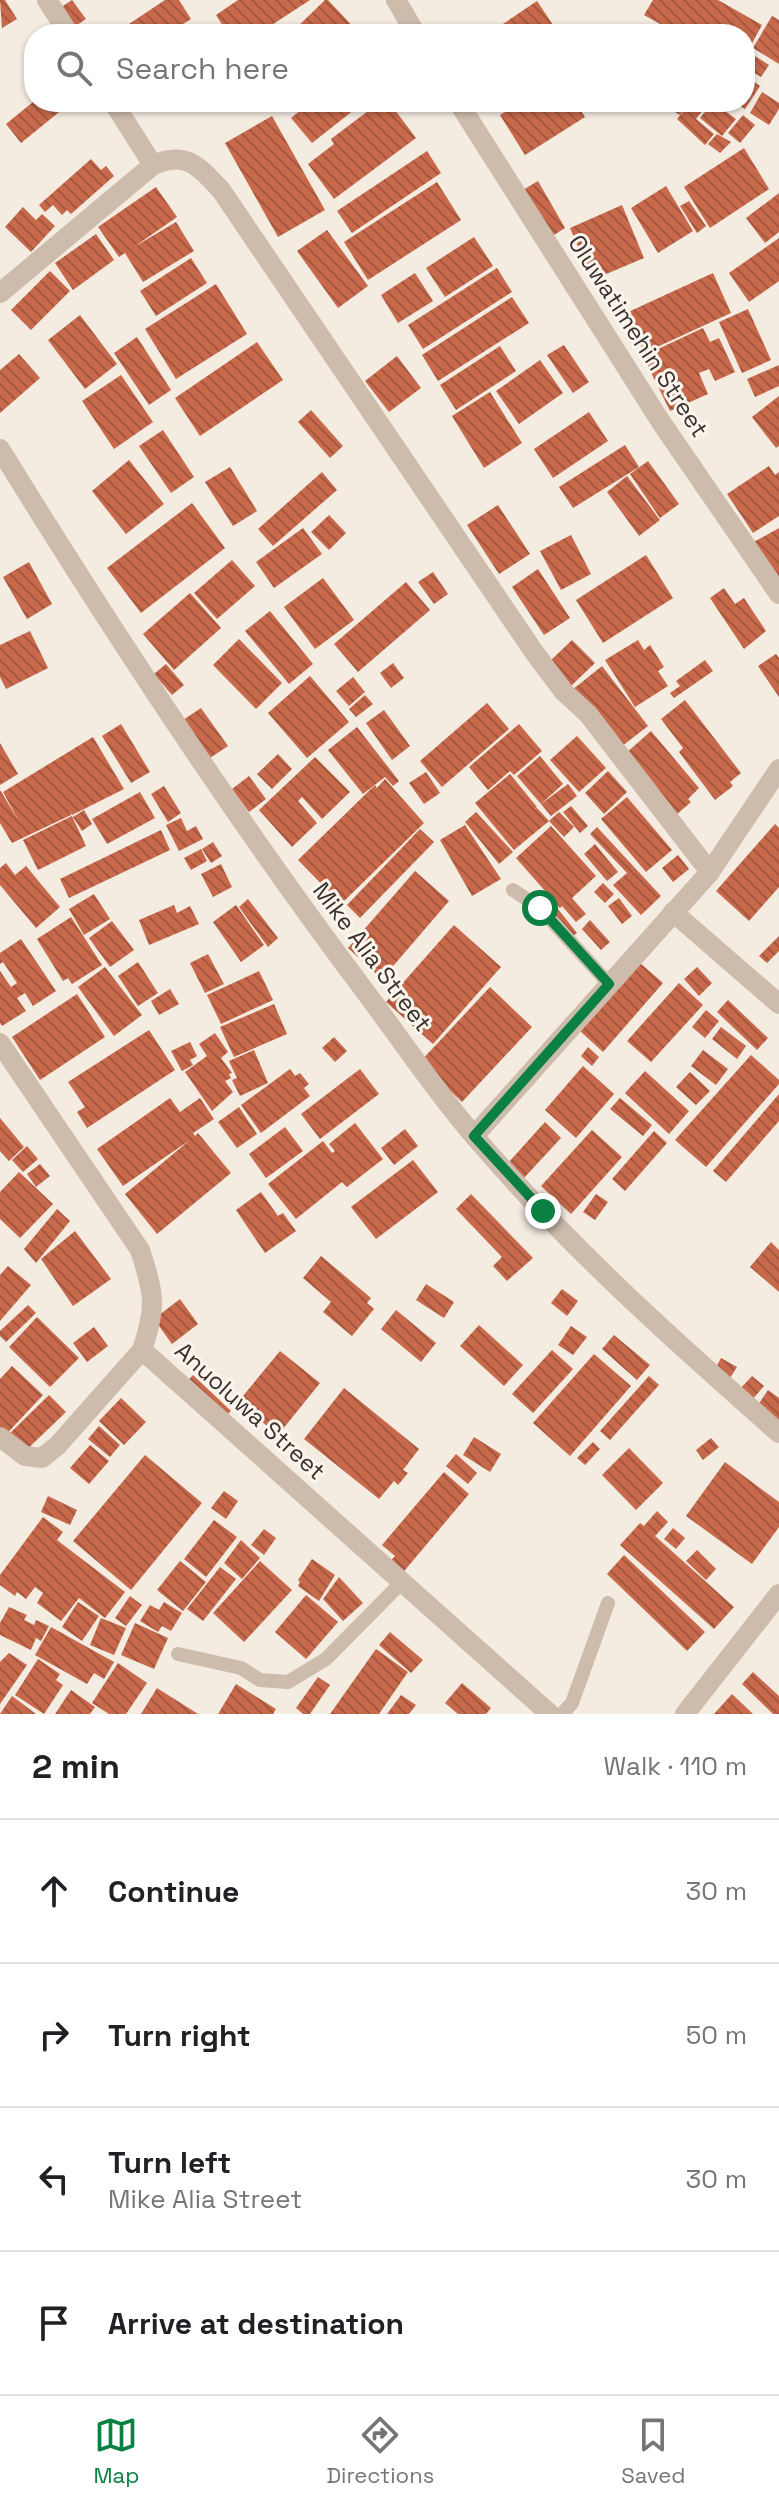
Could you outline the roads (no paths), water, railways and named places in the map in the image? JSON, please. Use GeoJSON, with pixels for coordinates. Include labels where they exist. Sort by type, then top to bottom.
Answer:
{"type":"FeatureCollection","features":[{"type":"Feature","properties":{"kind":"street"},"geometry":{"type":"LineString","coordinates":[[47,0],[63,24]]}},
{"type":"Feature","properties":{"kind":"street"},"geometry":{"type":"LineString","coordinates":[[396,0],[410,24]]}},
{"type":"Feature","properties":{"kind":"street"},"geometry":{"type":"LineString","coordinates":[[119,112],[153,165]]}},
{"type":"Feature","properties":{"kind":"street","name":"Oluwatimehin Street"},"geometry":{"type":"LineString","coordinates":[[464,112],[661,422],[779,594]]}},
{"type":"Feature","properties":{"kind":"street"},"geometry":{"type":"LineString","coordinates":[[0,293],[153,165],[168,159],[195,163],[221,190],[542,662],[564,692],[588,714],[710,872]]}},
{"type":"Feature","properties":{"kind":"street","name":"Mike Alia Street"},"geometry":{"type":"LineString","coordinates":[[0,449],[95,603],[299,903],[474,1136],[543,1211],[666,1333],[779,1433]]}},
{"type":"Feature","properties":{"kind":"street"},"geometry":{"type":"LineString","coordinates":[[474,1136],[710,872],[779,769]]}},
{"type":"Feature","properties":{"kind":"street"},"geometry":{"type":"LineString","coordinates":[[673,912],[779,1004]]}},
{"type":"Feature","properties":{"kind":"street","name":"Anuoluwa Street"},"geometry":{"type":"LineString","coordinates":[[0,1043],[140,1250],[152,1286],[153,1319],[142,1350],[550,1714]]}},
{"type":"Feature","properties":{"kind":"street"},"geometry":{"type":"LineString","coordinates":[[0,1437],[25,1456],[42,1458],[58,1445],[142,1350]]}},
{"type":"Feature","properties":{"kind":"street"},"geometry":{"type":"LineString","coordinates":[[685,1714],[779,1594]]}},
{"type":"Feature","properties":{"kind":"lane"},"geometry":{"type":"LineString","coordinates":[[513,890],[540,908],[609,984]]}},
{"type":"Feature","properties":{"kind":"lane"},"geometry":{"type":"LineString","coordinates":[[178,1654],[241,1668],[260,1680],[288,1682],[326,1659],[401,1583]]}},
{"type":"Feature","properties":{"kind":"lane"},"geometry":{"type":"LineString","coordinates":[[562,1714],[572,1703],[608,1603]]}}]}
